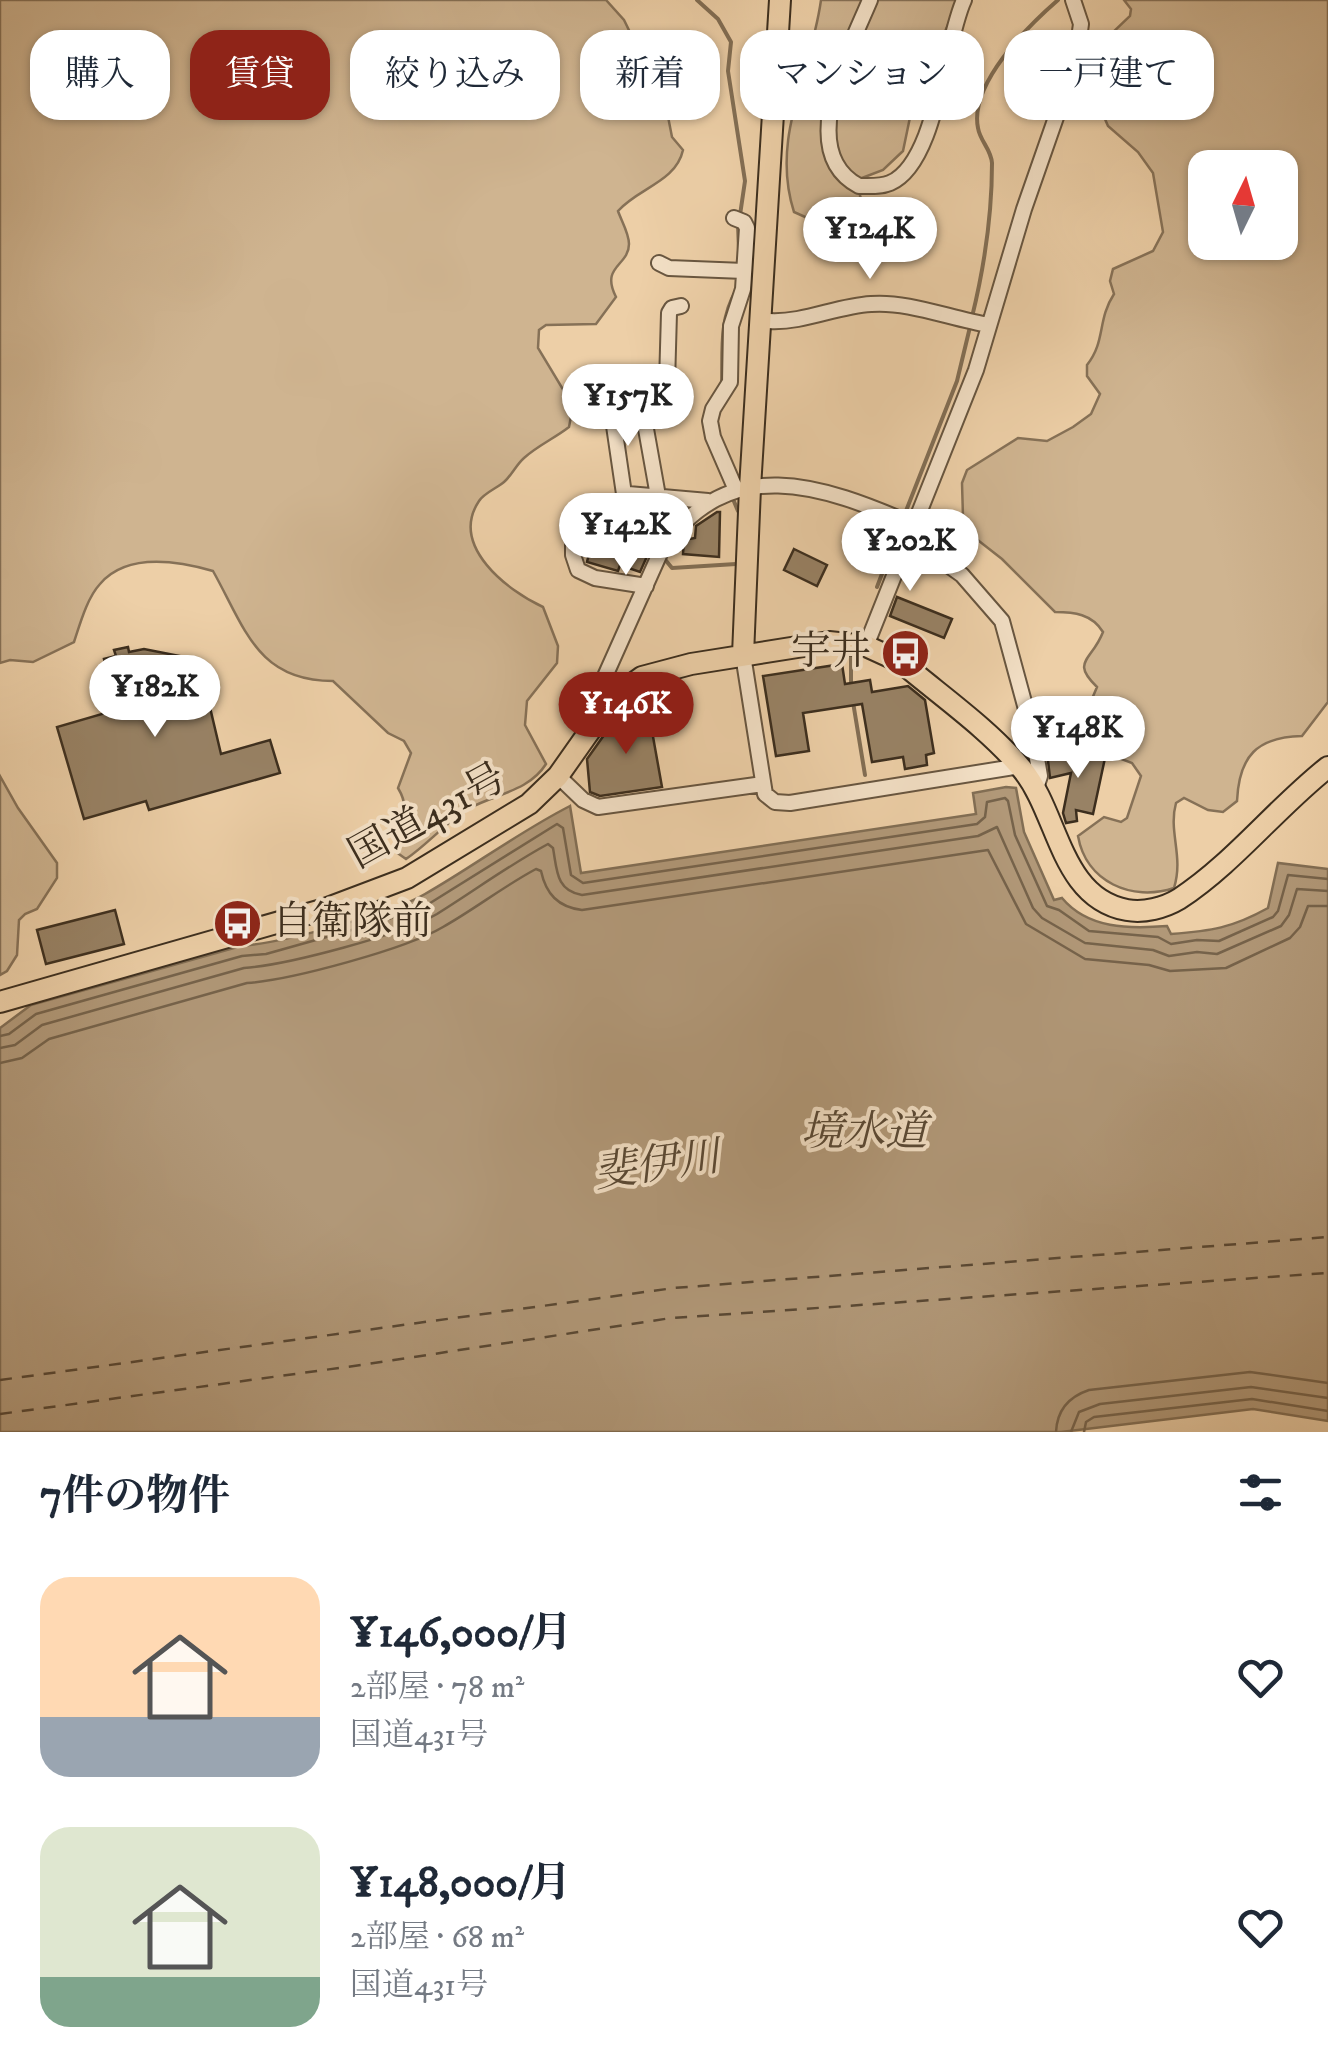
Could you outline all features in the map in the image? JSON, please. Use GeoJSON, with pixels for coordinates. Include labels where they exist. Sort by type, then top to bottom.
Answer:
{"type":"FeatureCollection","features":[{"type":"Feature","properties":{"kind":"highway"},"geometry":{"type":"LineString","coordinates":[[743,654],[737,490],[780,0]]}},
{"type":"Feature","properties":{"kind":"highway","name":"国道431号"},"geometry":{"type":"LineString","coordinates":[[0,1002],[325,910],[406,878],[528,804],[558,776],[612,698],[653,674],[743,654],[829,642],[866,646],[902,662],[1020,766],[1036,788],[1084,887],[1096,899],[1132,911],[1157,909],[1190,890],[1328,766]]}},
{"type":"Feature","properties":{"kind":"street"},"geometry":{"type":"LineString","coordinates":[[870,0],[842,64],[828,135],[830,154],[841,172],[860,186],[893,182],[918,150],[938,101],[964,0]]}},
{"type":"Feature","properties":{"kind":"street"},"geometry":{"type":"LineString","coordinates":[[866,646],[907,526],[976,370],[978,323],[1076,60],[1080,24],[1073,0]]}},
{"type":"Feature","properties":{"kind":"street"},"geometry":{"type":"LineString","coordinates":[[734,218],[744,222],[746,228],[743,289],[730,326],[730,382],[710,421],[712,437],[737,490]]}},
{"type":"Feature","properties":{"kind":"street"},"geometry":{"type":"LineString","coordinates":[[659,263],[669,268],[744,271]]}},
{"type":"Feature","properties":{"kind":"street"},"geometry":{"type":"LineString","coordinates":[[769,322],[894,304],[978,323]]}},
{"type":"Feature","properties":{"kind":"street"},"geometry":{"type":"LineString","coordinates":[[681,306],[669,313],[667,383],[613,418],[626,494],[708,501]]}},
{"type":"Feature","properties":{"kind":"street"},"geometry":{"type":"LineString","coordinates":[[730,326],[750,320]]}},
{"type":"Feature","properties":{"kind":"street"},"geometry":{"type":"LineString","coordinates":[[641,402],[658,496]]}},
{"type":"Feature","properties":{"kind":"street"},"geometry":{"type":"LineString","coordinates":[[612,698],[602,683],[646,586],[674,532],[708,501],[737,490],[788,485],[845,497],[907,526],[962,575],[1002,621],[1034,735],[1040,776],[1036,788]]}},
{"type":"Feature","properties":{"kind":"street"},"geometry":{"type":"LineString","coordinates":[[573,527],[573,556],[578,570],[595,578],[646,586]]}},
{"type":"Feature","properties":{"kind":"street"},"geometry":{"type":"LineString","coordinates":[[743,654],[763,784],[769,799],[790,803],[1020,766]]}},
{"type":"Feature","properties":{"kind":"street"},"geometry":{"type":"LineString","coordinates":[[558,776],[584,800],[598,807],[763,784]]}},
{"type":"Feature","properties":{"kind":"shaded area"},"geometry":{"type":"Polygon","coordinates":[[[0,0],[606,0],[629,30],[580,30],[580,120],[669,120],[672,137],[683,150],[673,170],[618,211],[628,251],[611,279],[616,297],[596,324],[546,325],[539,330],[538,348],[573,406],[569,427],[524,458],[504,482],[481,498],[472,518],[471,534],[487,565],[514,590],[543,607],[558,646],[557,663],[527,701],[525,725],[546,764],[539,773],[521,786],[461,814],[406,859],[396,852],[395,842],[404,807],[398,788],[411,753],[404,741],[388,733],[333,681],[307,679],[270,661],[245,631],[213,571],[184,564],[154,562],[124,567],[95,590],[74,642],[33,662],[0,663],[0,0]]]}},
{"type":"Feature","properties":{"kind":"shaded area"},"geometry":{"type":"Polygon","coordinates":[[[821,0],[959,0],[946,30],[815,30],[821,0]]]}},
{"type":"Feature","properties":{"kind":"shaded area"},"geometry":{"type":"Polygon","coordinates":[[[1124,0],[1328,0],[1328,702],[1302,736],[1273,740],[1253,752],[1242,772],[1237,801],[1223,812],[1208,810],[1184,798],[1176,803],[1177,876],[1174,888],[1158,892],[1127,890],[1101,876],[1090,866],[1078,836],[1104,817],[1121,822],[1127,818],[1141,776],[1132,763],[1108,754],[1103,717],[1089,706],[1097,687],[1084,666],[1103,632],[1082,615],[1055,612],[1002,559],[970,534],[963,517],[962,483],[967,470],[1018,438],[1047,441],[1091,414],[1100,394],[1087,376],[1087,365],[1114,294],[1110,281],[1113,269],[1153,251],[1163,232],[1153,173],[1105,120],[1214,120],[1214,30],[1115,30],[1130,16],[1131,9],[1124,0]]]}},
{"type":"Feature","properties":{"kind":"shaded area"},"geometry":{"type":"Polygon","coordinates":[[[792,120],[909,120],[903,151],[883,170],[862,178],[860,196],[871,216],[858,228],[843,234],[794,212],[788,184],[792,120]]]}},
{"type":"Feature","properties":{"kind":"shaded area"},"geometry":{"type":"Polygon","coordinates":[[[0,776],[57,863],[57,878],[37,909],[19,920],[17,955],[0,975],[0,776]]]}},
{"type":"Feature","properties":{"kind":"water","name":"境水道"},"geometry":{"type":"Polygon","coordinates":[[[1016,788],[1024,832],[1054,900],[1062,898],[1084,916],[1110,925],[1167,926],[1171,934],[1221,927],[1268,908],[1278,863],[1328,869],[1328,1421],[1253,1409],[1061,1432],[0,1432],[0,1028],[31,1005],[241,946],[308,934],[388,910],[425,894],[570,806],[581,873],[976,814],[973,793],[1016,788]]]}},
{"type":"Feature","properties":{"kind":"building"},"geometry":{"type":"Polygon","coordinates":[[[717,512],[719,557],[683,554],[684,540],[695,538],[696,526],[717,512]]]}},
{"type":"Feature","properties":{"kind":"building"},"geometry":{"type":"Polygon","coordinates":[[[596,527],[630,539],[627,547],[648,554],[640,572],[620,565],[618,571],[587,562],[596,527]]]}},
{"type":"Feature","properties":{"kind":"building"},"geometry":{"type":"Polygon","coordinates":[[[794,549],[827,565],[817,586],[784,570],[794,549]]]}},
{"type":"Feature","properties":{"kind":"building"},"geometry":{"type":"Polygon","coordinates":[[[897,597],[952,619],[944,638],[890,616],[897,597]]]}},
{"type":"Feature","properties":{"kind":"building"},"geometry":{"type":"Polygon","coordinates":[[[128,647],[129,652],[144,649],[195,659],[203,701],[208,699],[221,754],[270,740],[280,773],[149,810],[146,801],[84,819],[57,727],[116,710],[104,659],[116,656],[114,650],[128,647]]]}},
{"type":"Feature","properties":{"kind":"building"},"geometry":{"type":"Polygon","coordinates":[[[842,664],[845,684],[870,680],[872,692],[908,686],[925,700],[934,753],[926,755],[927,765],[905,769],[903,757],[872,762],[862,704],[803,713],[809,751],[776,756],[763,676],[842,664]]]}},
{"type":"Feature","properties":{"kind":"building"},"geometry":{"type":"Polygon","coordinates":[[[647,703],[662,787],[600,796],[590,792],[587,759],[607,731],[627,727],[624,707],[647,703]]]}},
{"type":"Feature","properties":{"kind":"building"},"geometry":{"type":"Polygon","coordinates":[[[1047,752],[1105,758],[1093,814],[1076,810],[1077,821],[1066,823],[1063,813],[1071,773],[1050,778],[1047,752]]]}},
{"type":"Feature","properties":{"kind":"building"},"geometry":{"type":"Polygon","coordinates":[[[115,910],[124,944],[46,964],[37,930],[115,910]]]}},
{"type":"Feature","properties":{"kind":"waterway"},"geometry":{"type":"LineString","coordinates":[[697,0],[718,19],[731,42],[728,71],[745,181],[740,215]]}},
{"type":"Feature","properties":{"kind":"waterway"},"geometry":{"type":"LineString","coordinates":[[972,317],[992,182],[991,158],[978,128],[982,93],[1003,57],[1058,0]]}},
{"type":"Feature","properties":{"kind":"waterway"},"geometry":{"type":"LineString","coordinates":[[738,225],[739,250]]}},
{"type":"Feature","properties":{"kind":"waterway"},"geometry":{"type":"LineString","coordinates":[[722,384],[724,324],[736,291]]}},
{"type":"Feature","properties":{"kind":"waterway"},"geometry":{"type":"LineString","coordinates":[[904,516],[957,381],[970,327]]}},
{"type":"Feature","properties":{"kind":"waterway"},"geometry":{"type":"LineString","coordinates":[[627,499],[632,535],[657,551]]}},
{"type":"Feature","properties":{"kind":"waterway"},"geometry":{"type":"LineString","coordinates":[[733,499],[738,511]]}},
{"type":"Feature","properties":{"kind":"waterway"},"geometry":{"type":"LineString","coordinates":[[877,587],[901,524]]}},
{"type":"Feature","properties":{"kind":"waterway"},"geometry":{"type":"LineString","coordinates":[[663,557],[672,568],[736,564]]}},
{"type":"Feature","properties":{"kind":"waterway"},"geometry":{"type":"LineString","coordinates":[[851,653],[851,688]]}},
{"type":"Feature","properties":{"kind":"waterway"},"geometry":{"type":"LineString","coordinates":[[853,702],[865,775]]}},
{"type":"Feature","properties":{"kind":"ferry route"},"geometry":{"type":"LineString","coordinates":[[0,1380],[674,1288],[1328,1237]]}},
{"type":"Feature","properties":{"kind":"ferry route"},"geometry":{"type":"LineString","coordinates":[[0,1414],[671,1318],[1328,1273]]}},
{"type":"Feature","properties":{"kind":"place","name":"宇井"},"geometry":{"type":"Point","coordinates":[906,653]}},
{"type":"Feature","properties":{"kind":"place","name":"自衛隊前"},"geometry":{"type":"Point","coordinates":[237,923]}},
{"type":"Feature","properties":{"kind":"water label","name":"斐伊川"},"geometry":{"type":"Point","coordinates":[657,1166]}}]}
